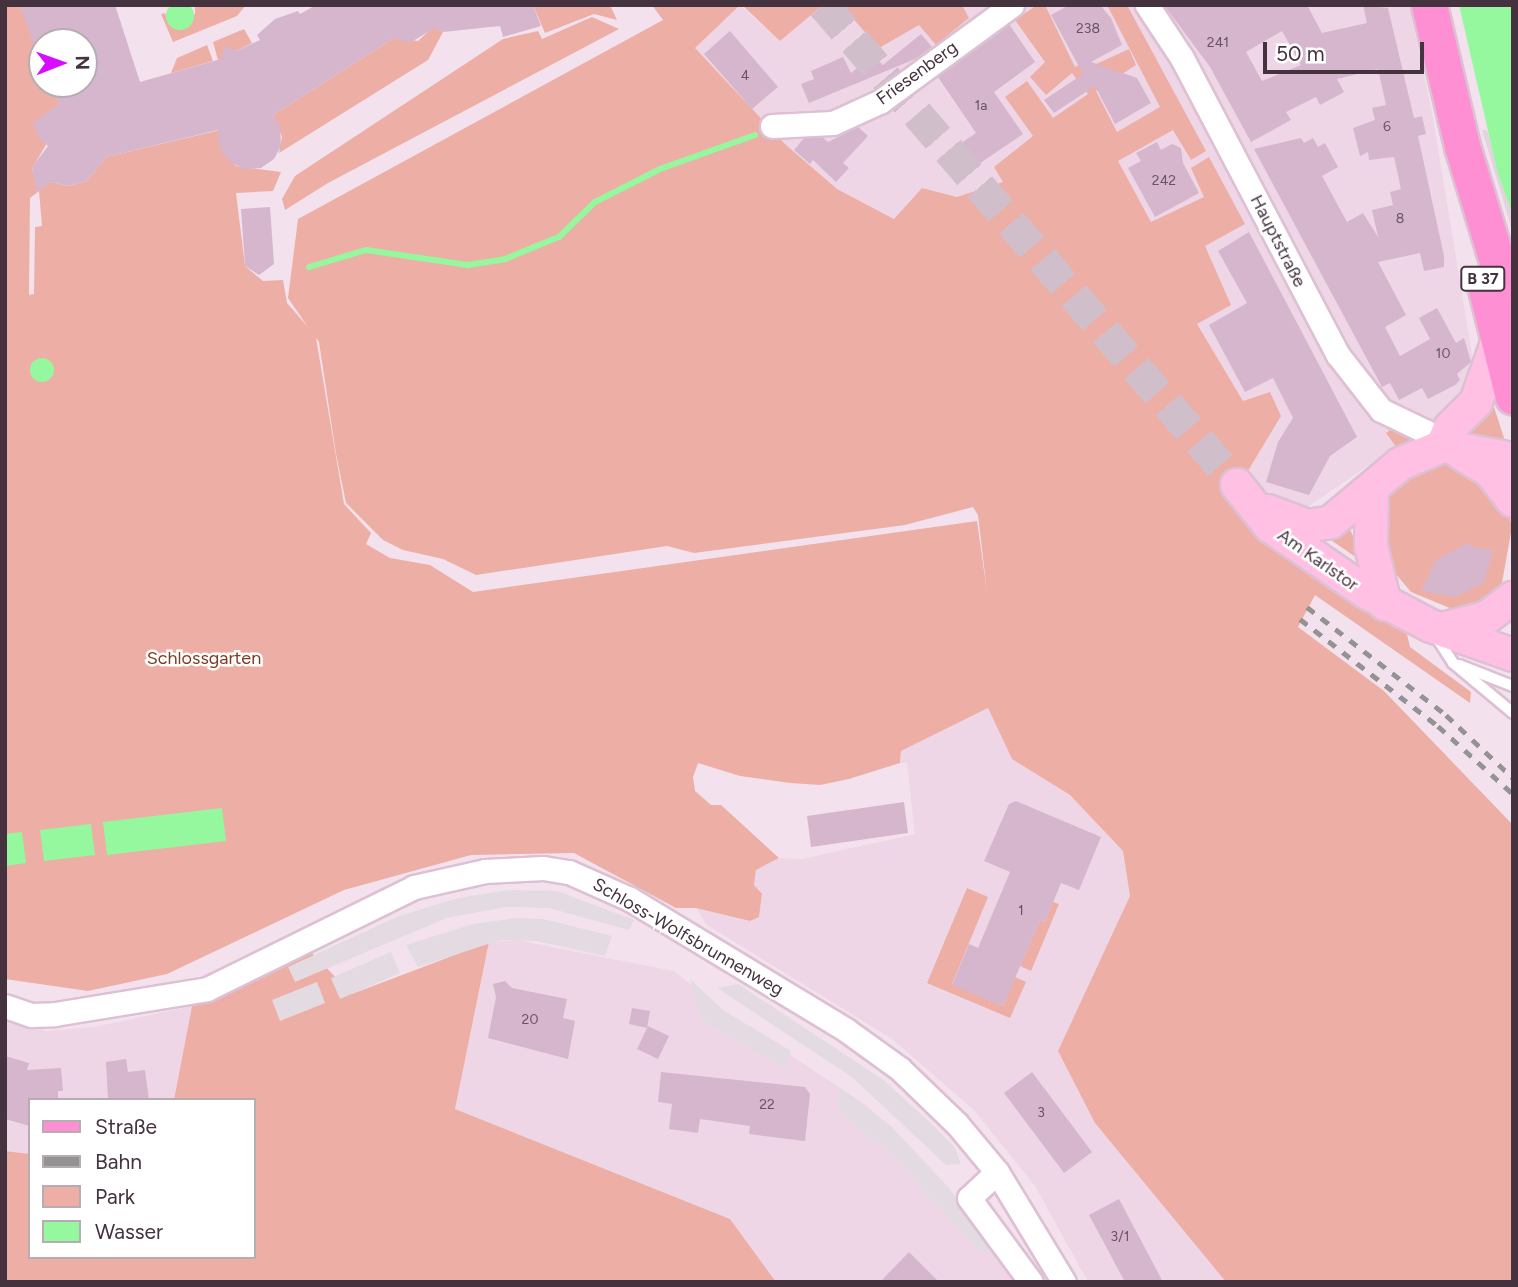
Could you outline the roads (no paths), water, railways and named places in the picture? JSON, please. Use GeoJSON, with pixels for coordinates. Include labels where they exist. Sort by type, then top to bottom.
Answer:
{"type":"FeatureCollection","features":[{"type":"Feature","properties":{"kind":"main road","name":"B 37"},"geometry":{"type":"LineString","coordinates":[[1429,5],[1462,146],[1469,219],[1505,327],[1488,389]]}},
{"type":"Feature","properties":{"kind":"main road"},"geometry":{"type":"LineString","coordinates":[[1442,446],[1450,428],[1488,389]]}},
{"type":"Feature","properties":{"kind":"main road"},"geometry":{"type":"LineString","coordinates":[[1442,446],[1513,459]]}},
{"type":"Feature","properties":{"kind":"main road"},"geometry":{"type":"LineString","coordinates":[[1442,446],[1476,459],[1499,480],[1513,501]]}},
{"type":"Feature","properties":{"kind":"main road","name":"Am Karlstor"},"geometry":{"type":"LineString","coordinates":[[1442,446],[1399,464],[1372,492],[1331,522],[1307,526],[1270,513],[1237,485],[1270,526],[1385,604],[1436,628],[1513,655]]}},
{"type":"Feature","properties":{"kind":"main road"},"geometry":{"type":"LineString","coordinates":[[1372,492],[1371,546],[1385,604]]}},
{"type":"Feature","properties":{"kind":"main road"},"geometry":{"type":"LineString","coordinates":[[1436,628],[1486,618],[1511,594]]}},
{"type":"Feature","properties":{"kind":"street","name":"Friesenberg"},"geometry":{"type":"LineString","coordinates":[[775,123],[833,122],[881,101],[1012,5]]}},
{"type":"Feature","properties":{"kind":"street","name":"Hauptstraße"},"geometry":{"type":"LineString","coordinates":[[1147,5],[1182,58],[1338,355],[1381,410],[1427,432],[1442,446]]}},
{"type":"Feature","properties":{"kind":"street","name":"Schloss-Wolfsbrunnenweg"},"geometry":{"type":"LineString","coordinates":[[5,1006],[26,1014],[47,1015],[207,989],[414,887],[485,871],[557,870],[610,888],[846,1030],[924,1090],[997,1172],[1064,1282]]}},
{"type":"Feature","properties":{"kind":"street"},"geometry":{"type":"LineString","coordinates":[[997,1172],[969,1198],[1031,1282]]}},
{"type":"Feature","properties":{"kind":"lane"},"geometry":{"type":"LineString","coordinates":[[1436,628],[1453,663],[1513,713]]}},
{"type":"Feature","properties":{"kind":"lane"},"geometry":{"type":"LineString","coordinates":[[1453,663],[1513,687]]}},
{"type":"Feature","properties":{"kind":"water"},"geometry":{"type":"Polygon","coordinates":[[[180,2],[190,6],[194,16],[190,26],[180,30],[170,26],[166,16],[170,6],[180,2]]]}},
{"type":"Feature","properties":{"kind":"water"},"geometry":{"type":"Polygon","coordinates":[[[1459,5],[1513,5],[1513,215],[1498,174],[1459,5]]]}},
{"type":"Feature","properties":{"kind":"water"},"geometry":{"type":"Polygon","coordinates":[[[42,358],[51,361],[54,370],[51,379],[42,382],[33,379],[30,370],[33,361],[42,358]]]}},
{"type":"Feature","properties":{"kind":"water"},"geometry":{"type":"Polygon","coordinates":[[[222,808],[226,841],[107,855],[103,822],[222,808]]]}},
{"type":"Feature","properties":{"kind":"water"},"geometry":{"type":"Polygon","coordinates":[[[91,824],[95,855],[44,861],[40,830],[91,824]]]}},
{"type":"Feature","properties":{"kind":"water"},"geometry":{"type":"Polygon","coordinates":[[[22,832],[26,863],[5,866],[5,834],[22,832]]]}},
{"type":"Feature","properties":{"kind":"waterway"},"geometry":{"type":"LineString","coordinates":[[309,267],[366,250],[468,265],[505,259],[559,237],[595,202],[660,169],[755,135]]}},
{"type":"Feature","properties":{"kind":"tunnel"},"geometry":{"type":"LineString","coordinates":[[823,5],[1237,485]]}},
{"type":"Feature","properties":{"kind":"railway"},"geometry":{"type":"LineString","coordinates":[[1307,607],[1446,715],[1513,778]]}},
{"type":"Feature","properties":{"kind":"railway"},"geometry":{"type":"LineString","coordinates":[[1300,619],[1438,726],[1513,794]]}},
{"type":"Feature","properties":{"kind":"park label","name":"Schlossgarten"},"geometry":{"type":"Point","coordinates":[204,658]}}]}
